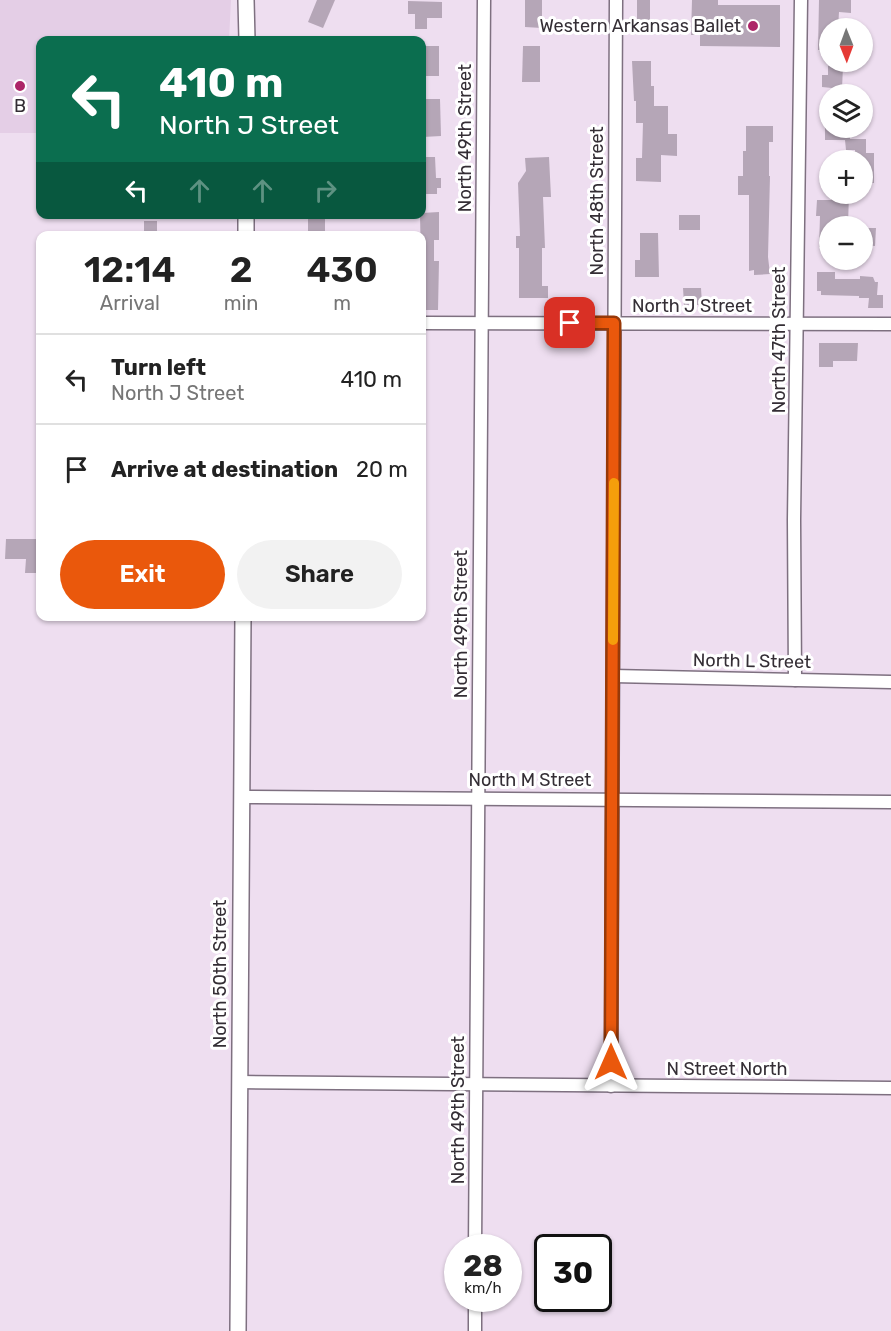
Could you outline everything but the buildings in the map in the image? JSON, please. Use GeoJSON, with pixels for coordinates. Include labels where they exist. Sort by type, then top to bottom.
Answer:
{"type":"FeatureCollection","features":[{"type":"Feature","properties":{"kind":"street"},"geometry":{"type":"LineString","coordinates":[[246,0],[247,36]]}},
{"type":"Feature","properties":{"kind":"street","name":"North 49th Street"},"geometry":{"type":"LineString","coordinates":[[475,1234],[484,0]]}},
{"type":"Feature","properties":{"kind":"street","name":"North 48th Street"},"geometry":{"type":"LineString","coordinates":[[611,1086],[616,0]]}},
{"type":"Feature","properties":{"kind":"street","name":"North 47th Street"},"geometry":{"type":"LineString","coordinates":[[795,680],[794,520],[801,0]]}},
{"type":"Feature","properties":{"kind":"street","name":"North J Street"},"geometry":{"type":"LineString","coordinates":[[426,323],[891,324]]}},
{"type":"Feature","properties":{"kind":"street","name":"North 50th Street"},"geometry":{"type":"LineString","coordinates":[[238,1331],[243,621]]}},
{"type":"Feature","properties":{"kind":"street","name":"North L Street"},"geometry":{"type":"LineString","coordinates":[[613,676],[891,682]]}},
{"type":"Feature","properties":{"kind":"street","name":"North M Street"},"geometry":{"type":"LineString","coordinates":[[241,797],[891,802]]}},
{"type":"Feature","properties":{"kind":"street","name":"N Street North"},"geometry":{"type":"LineString","coordinates":[[239,1083],[891,1088]]}},
{"type":"Feature","properties":{"kind":"street"},"geometry":{"type":"LineString","coordinates":[[475,1312],[475,1331]]}},
{"type":"Feature","properties":{"kind":"shaded area","name":"B"},"geometry":{"type":"Polygon","coordinates":[[[0,0],[231,0],[229,36],[36,36],[36,133],[0,133],[0,0]]]}},
{"type":"Feature","properties":{"kind":"slow traffic"},"geometry":{"type":"LineString","coordinates":[[613,640],[614,483]]}},
{"type":"Feature","properties":{"kind":"place","name":"Western Arkansas Ballet"},"geometry":{"type":"Point","coordinates":[753,26]}},
{"type":"Feature","properties":{"kind":"place","name":"B"},"geometry":{"type":"Point","coordinates":[20,86]}},
{"type":"Feature","properties":{"kind":"route"},"geometry":{"type":"LineString","coordinates":[[570,323],[614,323],[611,1062]]}}]}
